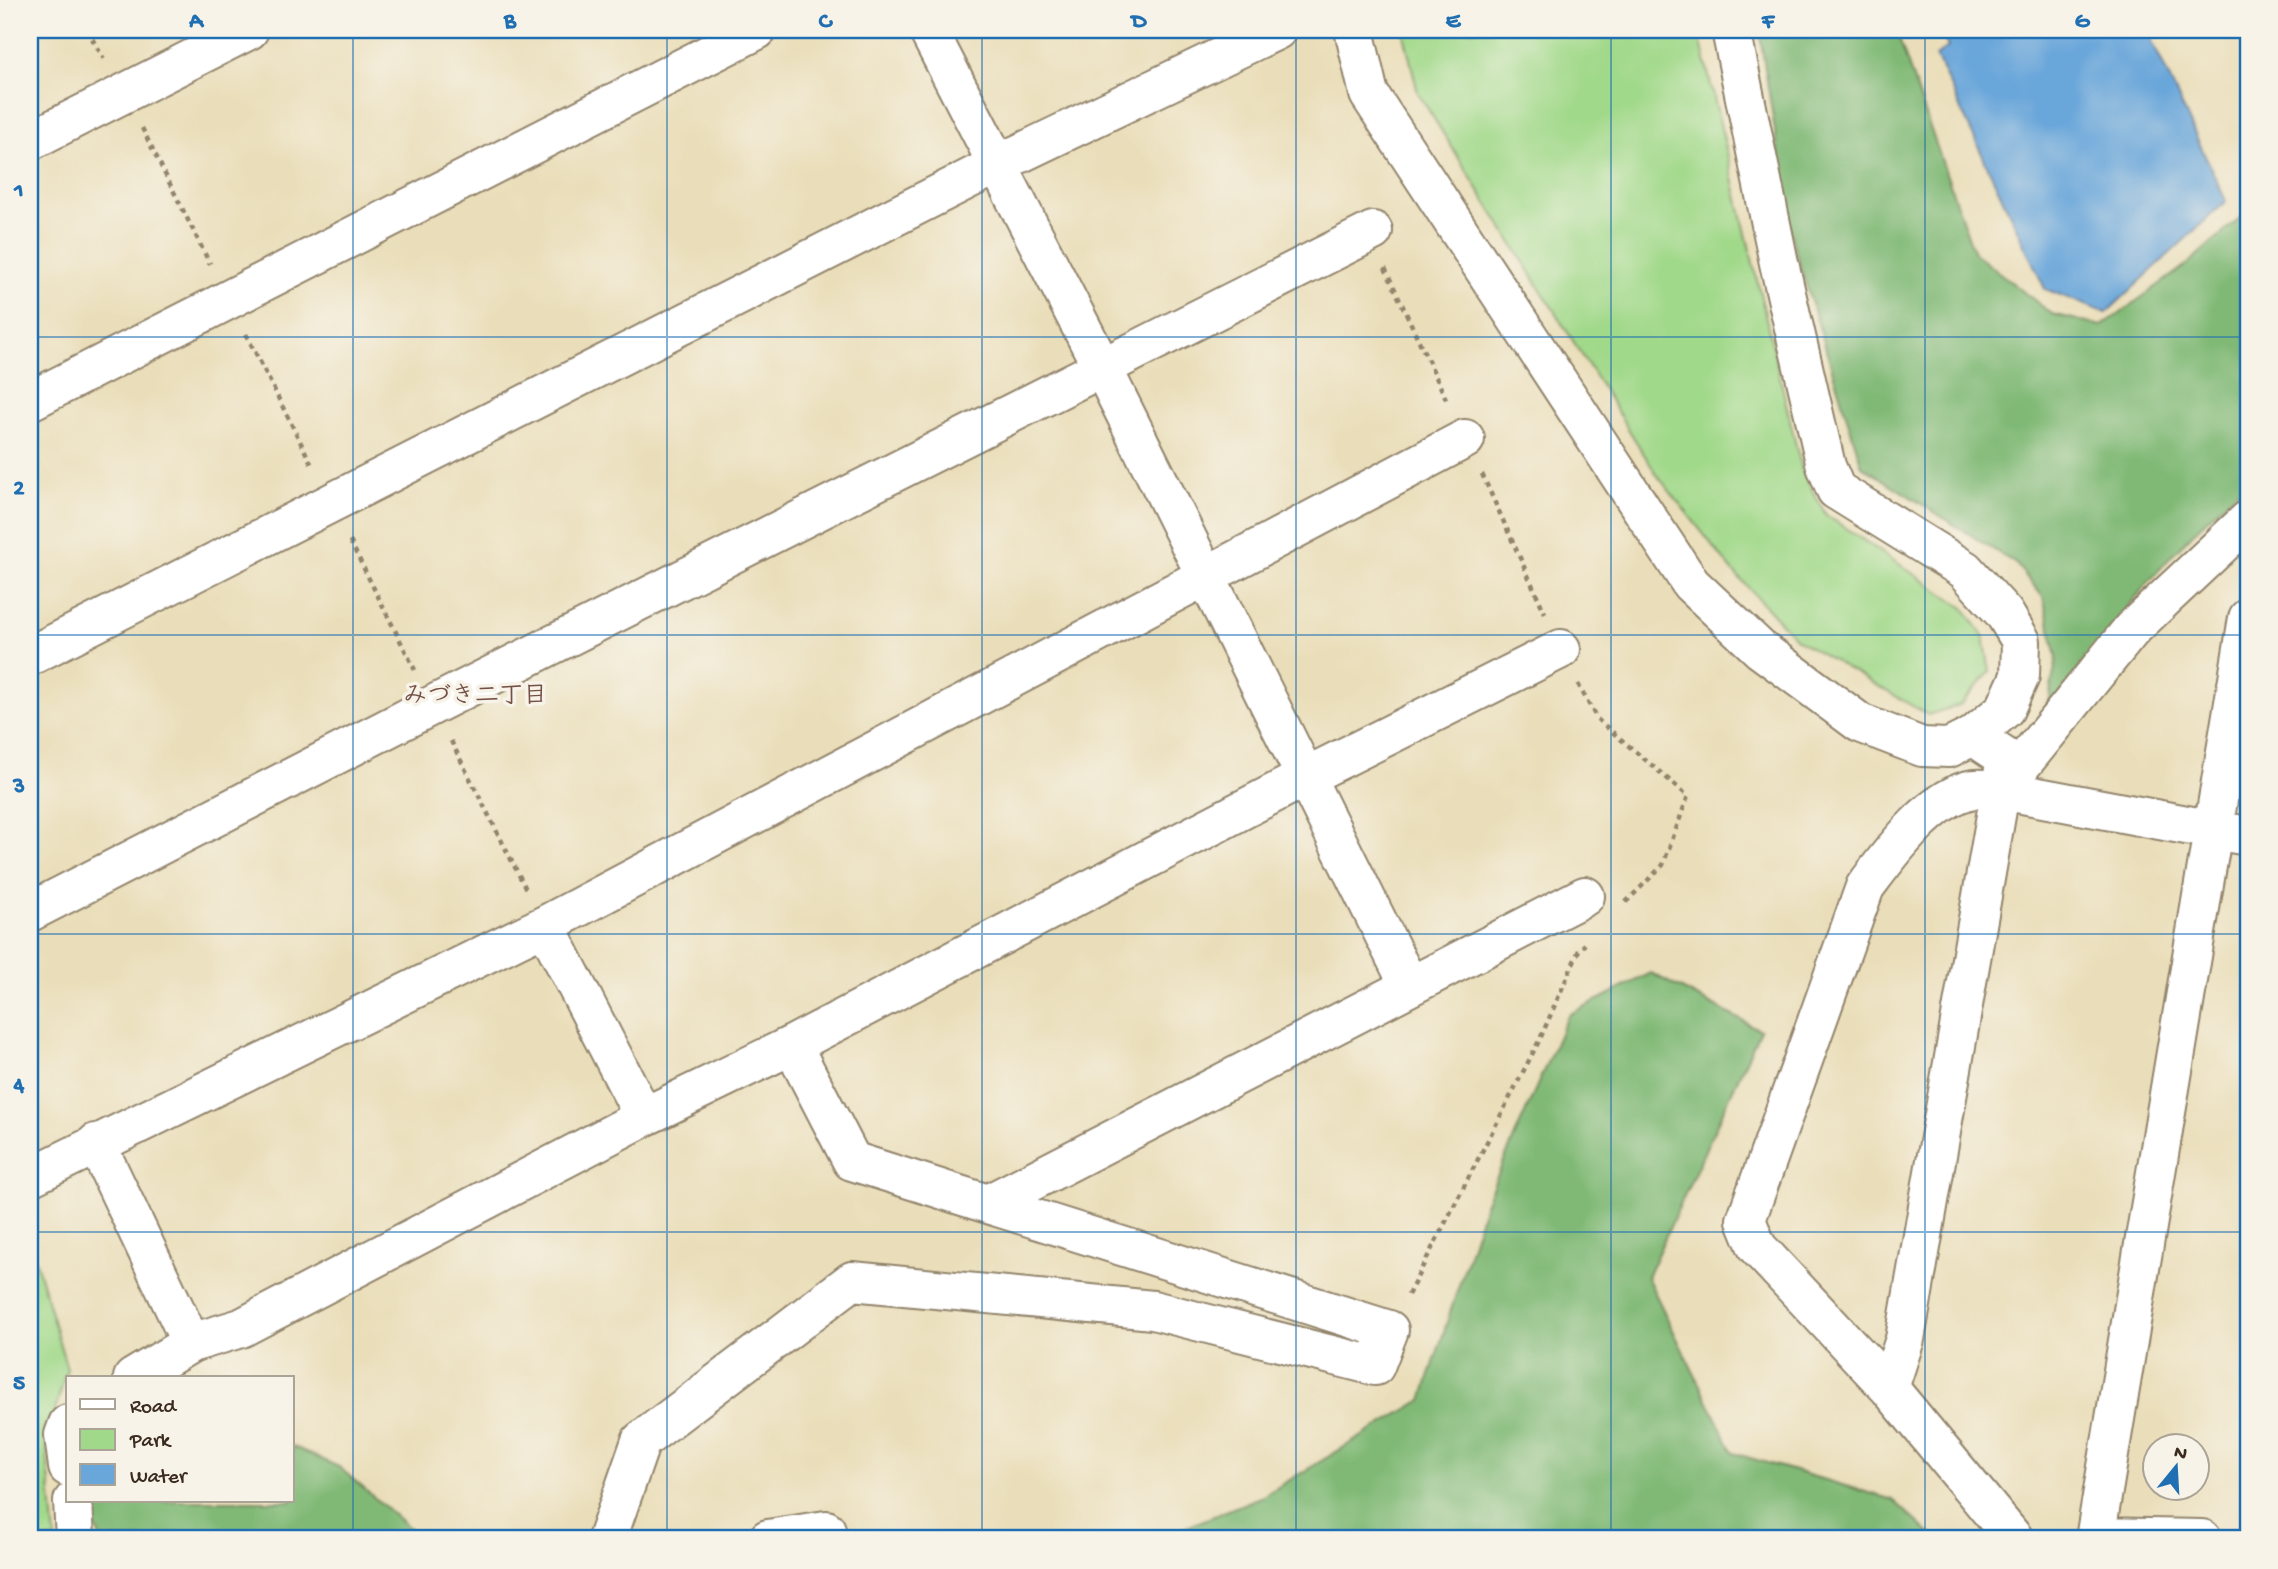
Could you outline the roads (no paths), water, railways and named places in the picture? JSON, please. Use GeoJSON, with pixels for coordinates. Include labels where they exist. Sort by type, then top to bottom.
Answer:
{"type":"FeatureCollection","features":[{"type":"Feature","properties":{"kind":"street"},"geometry":{"type":"LineString","coordinates":[[30,141],[249,30]]}},
{"type":"Feature","properties":{"kind":"street"},"geometry":{"type":"LineString","coordinates":[[30,401],[757,30]]}},
{"type":"Feature","properties":{"kind":"street"},"geometry":{"type":"LineString","coordinates":[[928,30],[1103,369],[1409,985]]}},
{"type":"Feature","properties":{"kind":"street"},"geometry":{"type":"LineString","coordinates":[[30,656],[998,164],[1277,30]]}},
{"type":"Feature","properties":{"kind":"street"},"geometry":{"type":"LineString","coordinates":[[1354,30],[1369,94],[1691,584],[1760,649],[1860,723],[1922,747],[1949,748],[1973,736],[2005,709],[2020,676],[2021,641],[2004,612],[1965,570],[1836,490],[1826,466],[1791,317],[1731,30]]}},
{"type":"Feature","properties":{"kind":"street"},"geometry":{"type":"LineString","coordinates":[[30,912],[433,705],[1373,231]]}},
{"type":"Feature","properties":{"kind":"street"},"geometry":{"type":"LineString","coordinates":[[30,1177],[545,925],[1465,439]]}},
{"type":"Feature","properties":{"kind":"street"},"geometry":{"type":"LineString","coordinates":[[2001,790],[2132,629],[2248,520]]}},
{"type":"Feature","properties":{"kind":"street"},"geometry":{"type":"LineString","coordinates":[[2202,1539],[2095,1538],[2230,833],[2248,618]]}},
{"type":"Feature","properties":{"kind":"street"},"geometry":{"type":"LineString","coordinates":[[136,1376],[191,1343],[241,1328],[1307,776],[1561,649]]}},
{"type":"Feature","properties":{"kind":"street"},"geometry":{"type":"LineString","coordinates":[[1889,1388],[1905,1339],[2006,758],[1973,736]]}},
{"type":"Feature","properties":{"kind":"street"},"geometry":{"type":"LineString","coordinates":[[2014,1539],[1889,1388],[1757,1247],[1746,1220],[1865,887],[1915,825],[1954,796],[1974,789],[2001,790],[2230,833]]}},
{"type":"Feature","properties":{"kind":"street"},"geometry":{"type":"LineString","coordinates":[[988,1204],[1409,985],[1601,904]]}},
{"type":"Feature","properties":{"kind":"street"},"geometry":{"type":"LineString","coordinates":[[545,925],[645,1117]]}},
{"type":"Feature","properties":{"kind":"street"},"geometry":{"type":"LineString","coordinates":[[607,1539],[641,1441],[852,1281],[1153,1310],[1375,1366],[1389,1330],[852,1161],[792,1045]]}},
{"type":"Feature","properties":{"kind":"street"},"geometry":{"type":"LineString","coordinates":[[96,1143],[191,1343]]}},
{"type":"Feature","properties":{"kind":"street"},"geometry":{"type":"LineString","coordinates":[[66,1430],[66,1451]]}},
{"type":"Feature","properties":{"kind":"street"},"geometry":{"type":"LineString","coordinates":[[72,1502],[75,1539]]}},
{"type":"Feature","properties":{"kind":"street"},"geometry":{"type":"LineString","coordinates":[[768,1539],[826,1530]]}},
{"type":"Feature","properties":{"kind":"water"},"geometry":{"type":"Polygon","coordinates":[[[1940,30],[2147,30],[2226,201],[2106,313],[2045,289],[1936,56],[1948,47],[1940,30]]]}},
{"type":"Feature","properties":{"kind":"district","name":"みづき二丁目"},"geometry":{"type":"Point","coordinates":[475,694]}}]}
